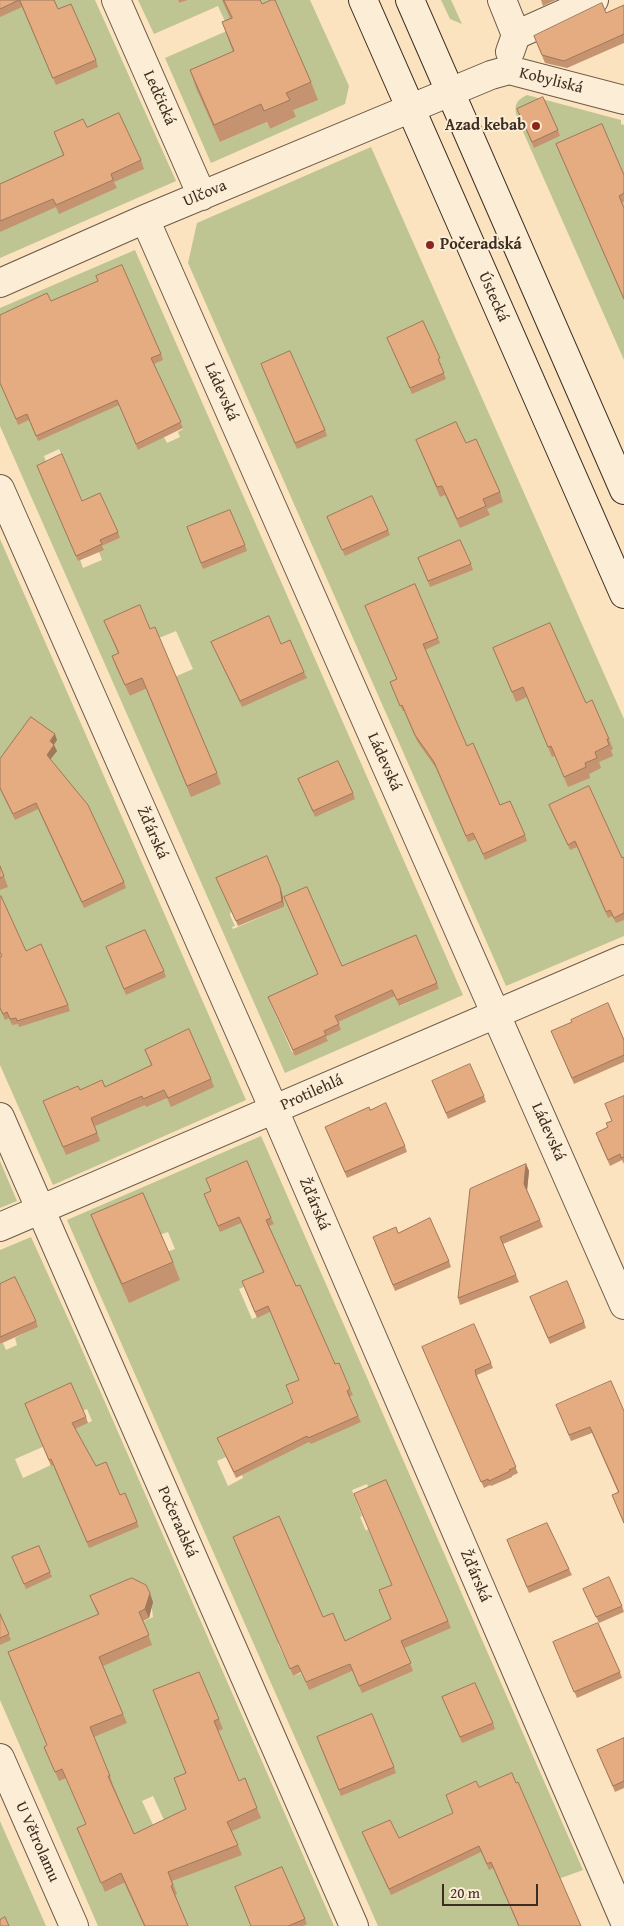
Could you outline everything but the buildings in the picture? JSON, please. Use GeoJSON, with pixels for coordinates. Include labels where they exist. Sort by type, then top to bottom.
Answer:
{"type":"FeatureCollection","features":[{"type":"Feature","properties":{"kind":"street","name":"Ledčická"},"geometry":{"type":"LineString","coordinates":[[116,0],[202,196]]}},
{"type":"Feature","properties":{"kind":"street","name":"Ústecká"},"geometry":{"type":"LineString","coordinates":[[363,0],[624,594]]}},
{"type":"Feature","properties":{"kind":"street"},"geometry":{"type":"LineString","coordinates":[[410,0],[624,490]]}},
{"type":"Feature","properties":{"kind":"street"},"geometry":{"type":"LineString","coordinates":[[502,0],[516,35],[510,53],[509,70]]}},
{"type":"Feature","properties":{"kind":"street"},"geometry":{"type":"LineString","coordinates":[[516,35],[594,0]]}},
{"type":"Feature","properties":{"kind":"street","name":"Kobyliská"},"geometry":{"type":"LineString","coordinates":[[411,108],[491,75],[509,70],[624,100]]}},
{"type":"Feature","properties":{"kind":"street","name":"Ulčova"},"geometry":{"type":"LineString","coordinates":[[0,283],[145,219],[411,108]]}},
{"type":"Feature","properties":{"kind":"street","name":"Ládevská"},"geometry":{"type":"LineString","coordinates":[[145,219],[624,1305]]}},
{"type":"Feature","properties":{"kind":"street","name":"Žďárská"},"geometry":{"type":"LineString","coordinates":[[0,489],[274,1110],[624,1920]]}},
{"type":"Feature","properties":{"kind":"street","name":"Protilehlá"},"geometry":{"type":"LineString","coordinates":[[0,1227],[624,959]]}},
{"type":"Feature","properties":{"kind":"street","name":"Počeradská"},"geometry":{"type":"LineString","coordinates":[[0,1117],[354,1926]]}},
{"type":"Feature","properties":{"kind":"street","name":"U Větrolamu"},"geometry":{"type":"LineString","coordinates":[[0,1758],[74,1926]]}},
{"type":"Feature","properties":{"kind":"green space"},"geometry":{"type":"Polygon","coordinates":[[[0,0],[95,0],[176,181],[0,258],[0,0]]]}},
{"type":"Feature","properties":{"kind":"green space"},"geometry":{"type":"Polygon","coordinates":[[[138,0],[178,0],[179,3],[188,0],[310,0],[349,86],[345,104],[211,163],[165,58],[229,30],[218,6],[154,34],[138,0]],[[241,68],[220,142],[267,122],[270,129],[296,117],[241,68]]]}},
{"type":"Feature","properties":{"kind":"green space"},"geometry":{"type":"Polygon","coordinates":[[[441,0],[451,0],[462,24],[450,19],[441,0]]]}},
{"type":"Feature","properties":{"kind":"green space"},"geometry":{"type":"Polygon","coordinates":[[[527,95],[621,120],[621,124],[624,125],[624,176],[600,213],[624,202],[624,360],[517,118],[516,104],[527,95]],[[519,115],[534,147],[560,136],[519,115]]]}},
{"type":"Feature","properties":{"kind":"green space"},"geometry":{"type":"Polygon","coordinates":[[[371,147],[624,719],[624,936],[506,986],[188,263],[197,223],[371,147]]]}},
{"type":"Feature","properties":{"kind":"green space"},"geometry":{"type":"Polygon","coordinates":[[[135,250],[463,995],[285,1073],[0,426],[0,384],[18,425],[0,326],[0,308],[135,250]],[[171,403],[138,450],[164,437],[167,443],[180,437],[178,432],[183,429],[171,403]],[[59,449],[44,456],[83,568],[102,560],[99,552],[102,546],[120,538],[85,507],[59,449]],[[176,631],[159,638],[123,664],[130,696],[193,669],[176,631]],[[283,905],[231,911],[230,915],[235,926],[232,927],[233,929],[284,907],[283,905]],[[365,968],[380,1002],[395,996],[400,1006],[439,989],[365,968]],[[270,1002],[292,1052],[294,1052],[295,1056],[327,1041],[326,1037],[341,1030],[270,1002]]]}},
{"type":"Feature","properties":{"kind":"green space"},"geometry":{"type":"Polygon","coordinates":[[[0,539],[246,1100],[53,1185],[0,1065],[0,539]]]}},
{"type":"Feature","properties":{"kind":"green space"},"geometry":{"type":"Polygon","coordinates":[[[261,1136],[583,1870],[505,1896],[518,1926],[378,1926],[67,1220],[261,1136]],[[168,1232],[159,1235],[167,1252],[175,1249],[168,1232]],[[287,1268],[239,1289],[252,1319],[270,1312],[283,1342],[298,1292],[287,1268]],[[341,1369],[288,1392],[311,1444],[352,1395],[341,1369]],[[219,1444],[226,1457],[217,1461],[228,1486],[243,1478],[242,1475],[272,1460],[219,1444]],[[367,1484],[352,1490],[362,1516],[360,1517],[366,1531],[368,1529],[380,1557],[371,1495],[367,1484]],[[299,1636],[278,1644],[293,1676],[301,1673],[309,1689],[352,1671],[356,1679],[370,1673],[299,1636]]]}},
{"type":"Feature","properties":{"kind":"green space"},"geometry":{"type":"Polygon","coordinates":[[[0,1161],[17,1201],[0,1208],[0,1161]]]}},
{"type":"Feature","properties":{"kind":"green space"},"geometry":{"type":"Polygon","coordinates":[[[31,1237],[334,1926],[98,1926],[0,1700],[0,1344],[3,1343],[6,1350],[17,1345],[15,1338],[38,1326],[0,1290],[0,1250],[31,1237]],[[87,1409],[83,1411],[74,1429],[92,1421],[87,1409]],[[45,1446],[15,1459],[23,1478],[51,1465],[45,1446]],[[150,1595],[142,1622],[153,1617],[150,1595]],[[110,1683],[34,1716],[46,1742],[110,1683]],[[66,1778],[76,1801],[113,1785],[66,1778]],[[153,1796],[142,1801],[153,1825],[164,1820],[153,1796]],[[164,1845],[105,1892],[124,1883],[137,1911],[172,1881],[164,1845]]]}},
{"type":"Feature","properties":{"kind":"green space"},"geometry":{"type":"Polygon","coordinates":[[[0,1821],[46,1926],[0,1926],[0,1821]]]}},
{"type":"Feature","properties":{"kind":"place","name":"Azad kebab"},"geometry":{"type":"Point","coordinates":[536,126]}},
{"type":"Feature","properties":{"kind":"place","name":"Počeradská"},"geometry":{"type":"Point","coordinates":[430,245]}}]}
